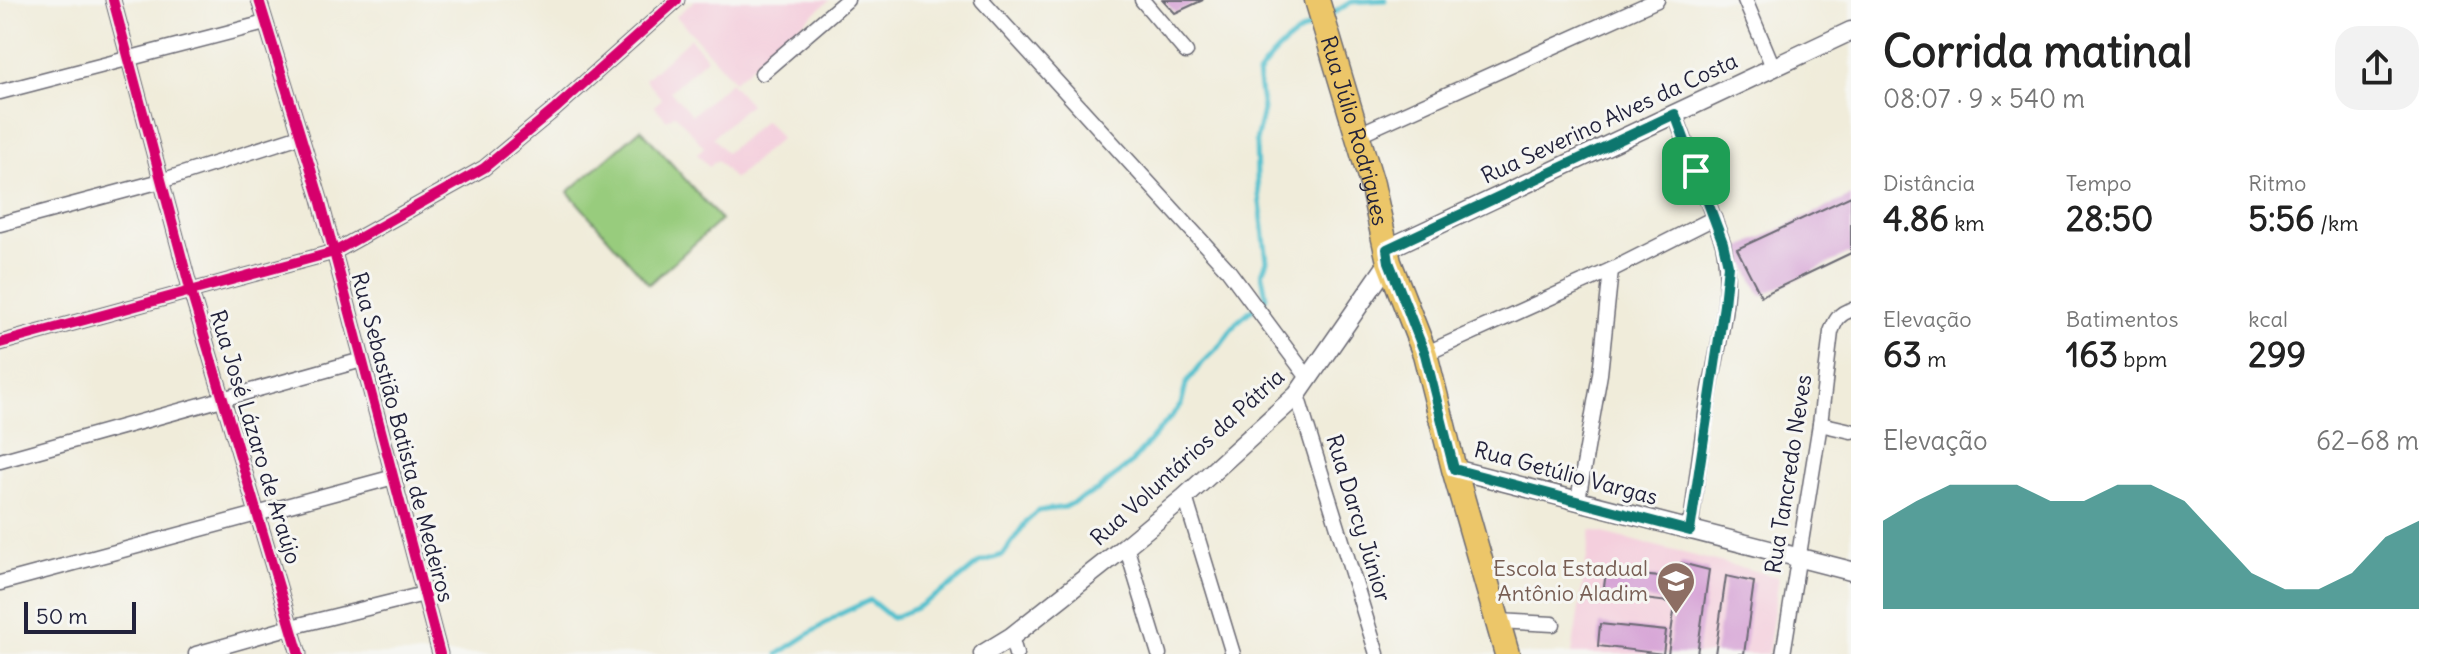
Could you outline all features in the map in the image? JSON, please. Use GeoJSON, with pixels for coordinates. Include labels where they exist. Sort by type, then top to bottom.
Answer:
{"type":"FeatureCollection","features":[{"type":"Feature","properties":{"kind":"main road","name":"Rua Júlio Rodrigues"},"geometry":{"type":"LineString","coordinates":[[1318,3],[1388,256],[1425,354],[1507,654]]}},
{"type":"Feature","properties":{"kind":"street","name":"Rua José Lázaro de Araújo"},"geometry":{"type":"LineString","coordinates":[[113,0],[191,292],[299,654]]}},
{"type":"Feature","properties":{"kind":"street","name":"Rua Sebastião Batista de Medeiros"},"geometry":{"type":"LineString","coordinates":[[259,0],[334,252],[440,654]]}},
{"type":"Feature","properties":{"kind":"street"},"geometry":{"type":"LineString","coordinates":[[0,343],[334,252],[484,168],[677,0]]}},
{"type":"Feature","properties":{"kind":"street"},"geometry":{"type":"LineString","coordinates":[[762,73],[847,0]]}},
{"type":"Feature","properties":{"kind":"street"},"geometry":{"type":"LineString","coordinates":[[982,0],[1201,239],[1309,379]]}},
{"type":"Feature","properties":{"kind":"street"},"geometry":{"type":"LineString","coordinates":[[1142,0],[1186,52]]}},
{"type":"Feature","properties":{"kind":"street"},"geometry":{"type":"LineString","coordinates":[[1357,135],[1657,0]]}},
{"type":"Feature","properties":{"kind":"street"},"geometry":{"type":"LineString","coordinates":[[1745,0],[1773,67]]}},
{"type":"Feature","properties":{"kind":"street"},"geometry":{"type":"LineString","coordinates":[[0,92],[265,23]]}},
{"type":"Feature","properties":{"kind":"street","name":"Rua Severino Alves da Costa"},"geometry":{"type":"LineString","coordinates":[[1388,256],[1851,31]]}},
{"type":"Feature","properties":{"kind":"street"},"geometry":{"type":"LineString","coordinates":[[1675,114],[1728,265],[1690,531]]}},
{"type":"Feature","properties":{"kind":"street"},"geometry":{"type":"LineString","coordinates":[[0,224],[161,181],[300,136]]}},
{"type":"Feature","properties":{"kind":"street"},"geometry":{"type":"LineString","coordinates":[[1425,354],[1611,270],[1714,218]]}},
{"type":"Feature","properties":{"kind":"street","name":"Rua Voluntários da Pátria"},"geometry":{"type":"LineString","coordinates":[[983,654],[1014,645],[1297,395],[1388,256]]}},
{"type":"Feature","properties":{"kind":"street"},"geometry":{"type":"LineString","coordinates":[[1578,500],[1600,374],[1611,270]]}},
{"type":"Feature","properties":{"kind":"street","name":"Rua Tancredo Neves"},"geometry":{"type":"LineString","coordinates":[[1783,654],[1820,424],[1831,332],[1842,312],[1851,310]]}},
{"type":"Feature","properties":{"kind":"street"},"geometry":{"type":"LineString","coordinates":[[0,461],[362,360]]}},
{"type":"Feature","properties":{"kind":"street","name":"Rua Darcy Júnior"},"geometry":{"type":"LineString","coordinates":[[1297,395],[1377,654]]}},
{"type":"Feature","properties":{"kind":"street"},"geometry":{"type":"LineString","coordinates":[[1820,424],[1851,431]]}},
{"type":"Feature","properties":{"kind":"street","name":"Rua Getúlio Vargas"},"geometry":{"type":"LineString","coordinates":[[1454,469],[1851,571]]}},
{"type":"Feature","properties":{"kind":"street"},"geometry":{"type":"LineString","coordinates":[[0,583],[394,477]]}},
{"type":"Feature","properties":{"kind":"street"},"geometry":{"type":"LineString","coordinates":[[1185,497],[1233,654]]}},
{"type":"Feature","properties":{"kind":"street"},"geometry":{"type":"LineString","coordinates":[[1126,546],[1159,654]]}},
{"type":"Feature","properties":{"kind":"street"},"geometry":{"type":"LineString","coordinates":[[196,654],[424,594]]}},
{"type":"Feature","properties":{"kind":"street"},"geometry":{"type":"LineString","coordinates":[[1498,621],[1553,624]]}},
{"type":"Feature","properties":{"kind":"shaded area"},"geometry":{"type":"Polygon","coordinates":[[[695,0],[830,0],[734,81],[676,16],[695,0]]]}},
{"type":"Feature","properties":{"kind":"shaded area"},"geometry":{"type":"Polygon","coordinates":[[[690,38],[707,58],[670,91],[692,115],[730,82],[750,104],[713,137],[726,153],[765,120],[781,138],[734,179],[717,160],[709,167],[697,154],[704,147],[675,114],[667,120],[654,106],[662,99],[645,79],[690,38]]]}},
{"type":"Feature","properties":{"kind":"shaded area","name":"Escola Estadual Antônio Aladim"},"geometry":{"type":"Polygon","coordinates":[[[1591,530],[1779,577],[1768,654],[1572,654],[1591,530]]]}},
{"type":"Feature","properties":{"kind":"green space"},"geometry":{"type":"Polygon","coordinates":[[[641,129],[721,220],[649,284],[568,192],[641,129]]]}},
{"type":"Feature","properties":{"kind":"building"},"geometry":{"type":"Polygon","coordinates":[[[1163,0],[1203,0],[1175,13],[1163,0]]]}},
{"type":"Feature","properties":{"kind":"building"},"geometry":{"type":"Polygon","coordinates":[[[1851,196],[1851,253],[1761,296],[1737,249],[1851,196]]]}},
{"type":"Feature","properties":{"kind":"building"},"geometry":{"type":"Polygon","coordinates":[[[1681,563],[1709,570],[1697,654],[1668,654],[1681,563]]]}},
{"type":"Feature","properties":{"kind":"building"},"geometry":{"type":"Polygon","coordinates":[[[1606,572],[1671,578],[1668,602],[1603,594],[1606,572]]]}},
{"type":"Feature","properties":{"kind":"building"},"geometry":{"type":"Polygon","coordinates":[[[1726,576],[1754,582],[1744,654],[1715,654],[1726,576]]]}},
{"type":"Feature","properties":{"kind":"building"},"geometry":{"type":"Polygon","coordinates":[[[1600,624],[1666,631],[1663,654],[1598,646],[1600,624]]]}},
{"type":"Feature","properties":{"kind":"waterway"},"geometry":{"type":"LineString","coordinates":[[1330,15],[1351,2],[1385,0]]}},
{"type":"Feature","properties":{"kind":"waterway"},"geometry":{"type":"LineString","coordinates":[[778,654],[840,614],[870,600],[892,618],[918,607],[980,562],[1003,555],[1026,522],[1038,511],[1065,507],[1098,490],[1130,464],[1181,405],[1186,384],[1202,363],[1236,323],[1266,297],[1262,273],[1267,261],[1257,178],[1256,141],[1263,110],[1258,74],[1284,44],[1317,22]]}},
{"type":"Feature","properties":{"kind":"cycle path"},"geometry":{"type":"LineString","coordinates":[[113,0],[191,292],[299,654]]}},
{"type":"Feature","properties":{"kind":"cycle path"},"geometry":{"type":"LineString","coordinates":[[259,0],[320,199],[440,654]]}},
{"type":"Feature","properties":{"kind":"cycle path"},"geometry":{"type":"LineString","coordinates":[[0,343],[334,252],[484,168],[677,0]]}},
{"type":"Feature","properties":{"kind":"place","name":"Escola Estadual Antônio Aladim"},"geometry":{"type":"Point","coordinates":[1676,615]}},
{"type":"Feature","properties":{"kind":"route"},"geometry":{"type":"LineString","coordinates":[[1675,114],[1696,171],[1728,265],[1690,531],[1454,469],[1425,354],[1389,262],[1387,249],[1675,114]]}}]}
